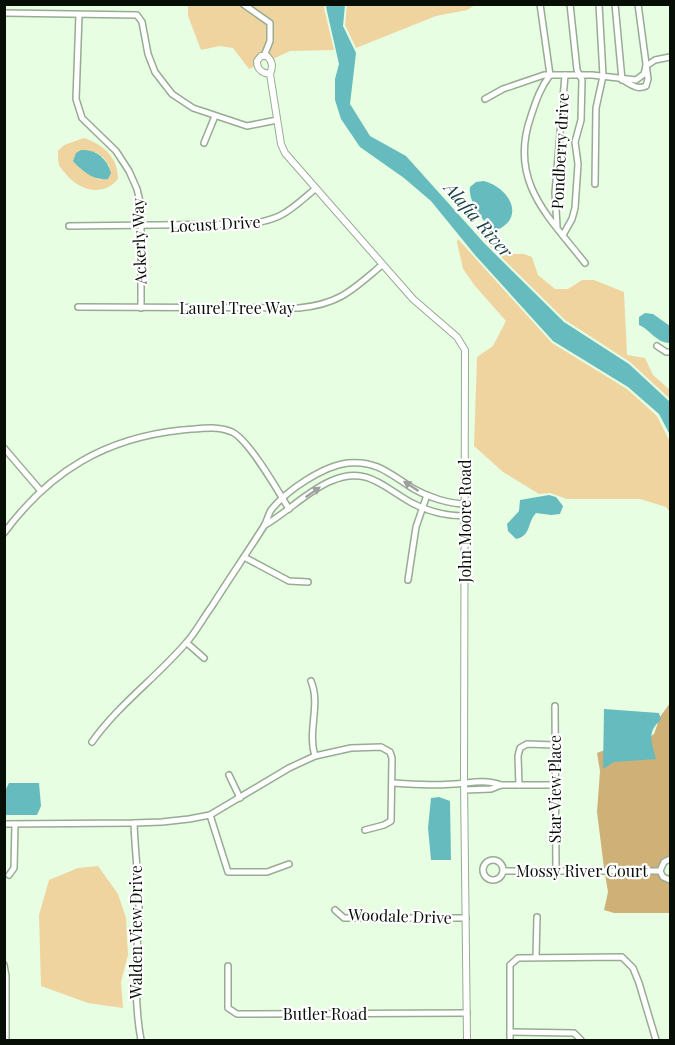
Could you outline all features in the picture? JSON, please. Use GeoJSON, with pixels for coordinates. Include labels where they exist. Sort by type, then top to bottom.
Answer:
{"type":"FeatureCollection","features":[{"type":"Feature","properties":{"kind":"street"},"geometry":{"type":"LineString","coordinates":[[243,4],[270,23],[270,41],[264,56]]}},
{"type":"Feature","properties":{"kind":"street"},"geometry":{"type":"LineString","coordinates":[[540,4],[550,75],[539,90],[523,145],[524,165],[529,182],[542,208],[585,263]]}},
{"type":"Feature","properties":{"kind":"street"},"geometry":{"type":"LineString","coordinates":[[563,235],[572,219],[574,208],[578,164],[575,142],[581,120],[582,80],[577,70],[570,4]]}},
{"type":"Feature","properties":{"kind":"street"},"geometry":{"type":"LineString","coordinates":[[595,184],[596,108],[603,76],[599,4]]}},
{"type":"Feature","properties":{"kind":"street"},"geometry":{"type":"LineString","coordinates":[[615,4],[622,80]]}},
{"type":"Feature","properties":{"kind":"street"},"geometry":{"type":"LineString","coordinates":[[485,99],[524,81],[544,75],[603,76],[622,80],[636,87],[646,86],[648,79],[638,4]]}},
{"type":"Feature","properties":{"kind":"street"},"geometry":{"type":"LineString","coordinates":[[4,13],[137,15],[142,22],[148,54],[155,72],[172,94],[193,108],[246,126],[277,120]]}},
{"type":"Feature","properties":{"kind":"street","name":"Ackerly Way"},"geometry":{"type":"LineString","coordinates":[[79,15],[76,99],[82,118],[116,151],[129,171],[141,206],[141,308]]}},
{"type":"Feature","properties":{"kind":"street","name":"John Moore Road"},"geometry":{"type":"LineString","coordinates":[[270,74],[258,68],[257,61],[264,56],[272,62],[273,66],[270,74],[283,150],[382,265],[418,304],[457,337],[465,350],[464,782],[467,1041]]}},
{"type":"Feature","properties":{"kind":"street"},"geometry":{"type":"LineString","coordinates":[[622,80],[639,78],[644,74],[646,66],[655,60],[670,57]]}},
{"type":"Feature","properties":{"kind":"street","name":"Pondberry drive"},"geometry":{"type":"LineString","coordinates":[[557,227],[555,193],[565,75]]}},
{"type":"Feature","properties":{"kind":"street"},"geometry":{"type":"LineString","coordinates":[[204,143],[215,116]]}},
{"type":"Feature","properties":{"kind":"street","name":"Locust Drive"},"geometry":{"type":"LineString","coordinates":[[69,226],[266,222],[287,213],[315,189]]}},
{"type":"Feature","properties":{"kind":"street","name":"Laurel Tree Way"},"geometry":{"type":"LineString","coordinates":[[78,307],[299,308],[321,306],[343,296],[382,265]]}},
{"type":"Feature","properties":{"kind":"street"},"geometry":{"type":"LineString","coordinates":[[657,346],[670,352]]}},
{"type":"Feature","properties":{"kind":"street"},"geometry":{"type":"LineString","coordinates":[[4,533],[40,490],[67,470],[113,445],[160,433],[212,427],[233,432],[251,451],[289,509]]}},
{"type":"Feature","properties":{"kind":"street"},"geometry":{"type":"LineString","coordinates":[[4,448],[40,490]]}},
{"type":"Feature","properties":{"kind":"street"},"geometry":{"type":"LineString","coordinates":[[92,742],[106,722],[187,643],[265,525],[269,514],[282,499],[324,470],[349,463],[369,464],[382,469],[426,495],[466,504]]}},
{"type":"Feature","properties":{"kind":"street"},"geometry":{"type":"LineString","coordinates":[[265,525],[330,481],[353,476],[381,482],[422,508],[466,516]]}},
{"type":"Feature","properties":{"kind":"street"},"geometry":{"type":"LineString","coordinates":[[408,580],[416,527],[426,495]]}},
{"type":"Feature","properties":{"kind":"street"},"geometry":{"type":"LineString","coordinates":[[244,557],[289,581],[308,582]]}},
{"type":"Feature","properties":{"kind":"street"},"geometry":{"type":"LineString","coordinates":[[187,643],[204,658]]}},
{"type":"Feature","properties":{"kind":"street"},"geometry":{"type":"LineString","coordinates":[[311,681],[316,698],[312,729],[312,748],[315,756]]}},
{"type":"Feature","properties":{"kind":"street","name":"Star View Place"},"geometry":{"type":"LineString","coordinates":[[555,706],[556,871]]}},
{"type":"Feature","properties":{"kind":"street"},"geometry":{"type":"LineString","coordinates":[[519,785],[520,748],[527,744],[555,745]]}},
{"type":"Feature","properties":{"kind":"street"},"geometry":{"type":"LineString","coordinates":[[4,824],[162,822],[210,815],[289,768],[315,756],[351,748],[387,749],[392,758],[391,821],[364,830]]}},
{"type":"Feature","properties":{"kind":"street"},"geometry":{"type":"LineString","coordinates":[[229,776],[240,798]]}},
{"type":"Feature","properties":{"kind":"street"},"geometry":{"type":"LineString","coordinates":[[484,782],[484,790]]}},
{"type":"Feature","properties":{"kind":"street"},"geometry":{"type":"LineString","coordinates":[[392,783],[492,782],[501,785],[555,785]]}},
{"type":"Feature","properties":{"kind":"street"},"geometry":{"type":"LineString","coordinates":[[465,790],[484,790],[501,785]]}},
{"type":"Feature","properties":{"kind":"street"},"geometry":{"type":"LineString","coordinates":[[210,815],[228,872],[267,872],[289,864]]}},
{"type":"Feature","properties":{"kind":"street","name":"Walden View Drive"},"geometry":{"type":"LineString","coordinates":[[134,823],[139,908],[135,980],[141,1041]]}},
{"type":"Feature","properties":{"kind":"street"},"geometry":{"type":"LineString","coordinates":[[9,874],[14,868],[15,824]]}},
{"type":"Feature","properties":{"kind":"street"},"geometry":{"type":"LineString","coordinates":[[670,859],[664,862],[660,871],[663,877],[670,880]]}},
{"type":"Feature","properties":{"kind":"street","name":"Mossy River Court"},"geometry":{"type":"LineString","coordinates":[[504,871],[660,871]]}},
{"type":"Feature","properties":{"kind":"street","name":"Woodale Drive"},"geometry":{"type":"LineString","coordinates":[[335,910],[344,918],[466,918]]}},
{"type":"Feature","properties":{"kind":"street"},"geometry":{"type":"LineString","coordinates":[[536,957],[537,917]]}},
{"type":"Feature","properties":{"kind":"street"},"geometry":{"type":"LineString","coordinates":[[510,1041],[510,965],[518,958],[622,957],[633,968],[656,1041]]}},
{"type":"Feature","properties":{"kind":"street"},"geometry":{"type":"LineString","coordinates":[[4,965],[6,1041]]}},
{"type":"Feature","properties":{"kind":"street","name":"Butler Road"},"geometry":{"type":"LineString","coordinates":[[228,966],[228,1008],[237,1014],[467,1013]]}},
{"type":"Feature","properties":{"kind":"street"},"geometry":{"type":"LineString","coordinates":[[510,1032],[574,1033],[581,1041]]}},
{"type":"Feature","properties":{"kind":"shaded area"},"geometry":{"type":"Polygon","coordinates":[[[347,4],[475,5],[467,10],[436,16],[356,48],[345,25],[347,4]]]}},
{"type":"Feature","properties":{"kind":"shaded area"},"geometry":{"type":"Polygon","coordinates":[[[188,5],[325,5],[334,50],[290,51],[273,59],[260,54],[255,59],[255,66],[249,69],[233,48],[220,46],[201,50],[188,16],[188,5]]]}},
{"type":"Feature","properties":{"kind":"shaded area"},"geometry":{"type":"Polygon","coordinates":[[[84,138],[98,144],[113,158],[118,179],[112,185],[98,190],[90,190],[77,184],[59,165],[58,151],[64,145],[84,138]],[[95,152],[79,168],[100,180],[109,166],[103,157],[95,152]]]}},
{"type":"Feature","properties":{"kind":"shaded area"},"geometry":{"type":"Polygon","coordinates":[[[476,230],[483,233],[499,254],[524,254],[532,257],[538,275],[555,289],[568,289],[582,280],[594,280],[624,292],[627,355],[645,358],[653,375],[670,390],[670,399],[630,362],[565,320],[486,242],[476,230]]]}},
{"type":"Feature","properties":{"kind":"shaded area"},"geometry":{"type":"Polygon","coordinates":[[[458,239],[552,343],[627,389],[657,416],[670,442],[670,512],[666,507],[640,499],[567,499],[550,493],[539,494],[503,472],[474,446],[477,357],[493,346],[506,321],[463,269],[458,239]]]}},
{"type":"Feature","properties":{"kind":"shaded area"},"geometry":{"type":"Polygon","coordinates":[[[670,703],[670,857],[662,860],[658,868],[604,868],[597,812],[600,771],[597,753],[623,743],[643,742],[654,734],[660,717],[670,703]]]}},
{"type":"Feature","properties":{"kind":"shaded area"},"geometry":{"type":"Polygon","coordinates":[[[98,866],[118,894],[126,918],[128,955],[121,982],[123,1008],[88,1003],[41,986],[39,915],[49,880],[78,868],[98,866]]]}},
{"type":"Feature","properties":{"kind":"shaded area"},"geometry":{"type":"Polygon","coordinates":[[[605,874],[658,874],[661,879],[670,883],[670,913],[614,913],[604,910],[608,892],[605,874]]]}},
{"type":"Feature","properties":{"kind":"water","name":"Alafia River"},"geometry":{"type":"Polygon","coordinates":[[[345,5],[343,26],[356,53],[350,104],[370,136],[406,156],[485,244],[564,322],[629,364],[670,402],[670,435],[659,414],[628,387],[553,341],[475,255],[431,201],[404,178],[360,147],[341,119],[335,100],[335,79],[339,64],[326,7],[345,5]]]}},
{"type":"Feature","properties":{"kind":"water"},"geometry":{"type":"Polygon","coordinates":[[[81,150],[92,151],[104,159],[111,173],[108,179],[89,174],[73,161],[76,153],[81,150]]]}},
{"type":"Feature","properties":{"kind":"water"},"geometry":{"type":"Polygon","coordinates":[[[484,181],[501,190],[511,204],[510,219],[504,226],[494,231],[477,211],[471,199],[470,187],[476,182],[484,181]]]}},
{"type":"Feature","properties":{"kind":"water"},"geometry":{"type":"Polygon","coordinates":[[[645,313],[653,314],[670,326],[670,343],[657,339],[639,325],[639,317],[645,313]]]}},
{"type":"Feature","properties":{"kind":"water"},"geometry":{"type":"Polygon","coordinates":[[[549,495],[556,497],[563,506],[560,514],[536,513],[527,532],[516,539],[508,531],[507,524],[519,511],[520,500],[549,495]]]}},
{"type":"Feature","properties":{"kind":"water"},"geometry":{"type":"Polygon","coordinates":[[[604,709],[659,713],[661,720],[653,729],[651,738],[656,759],[614,762],[603,769],[604,709]]]}},
{"type":"Feature","properties":{"kind":"water"},"geometry":{"type":"Polygon","coordinates":[[[9,783],[39,783],[41,806],[37,815],[5,815],[5,791],[9,783]]]}},
{"type":"Feature","properties":{"kind":"water"},"geometry":{"type":"Polygon","coordinates":[[[439,797],[450,801],[451,860],[431,860],[428,828],[431,798],[439,797]]]}}]}
